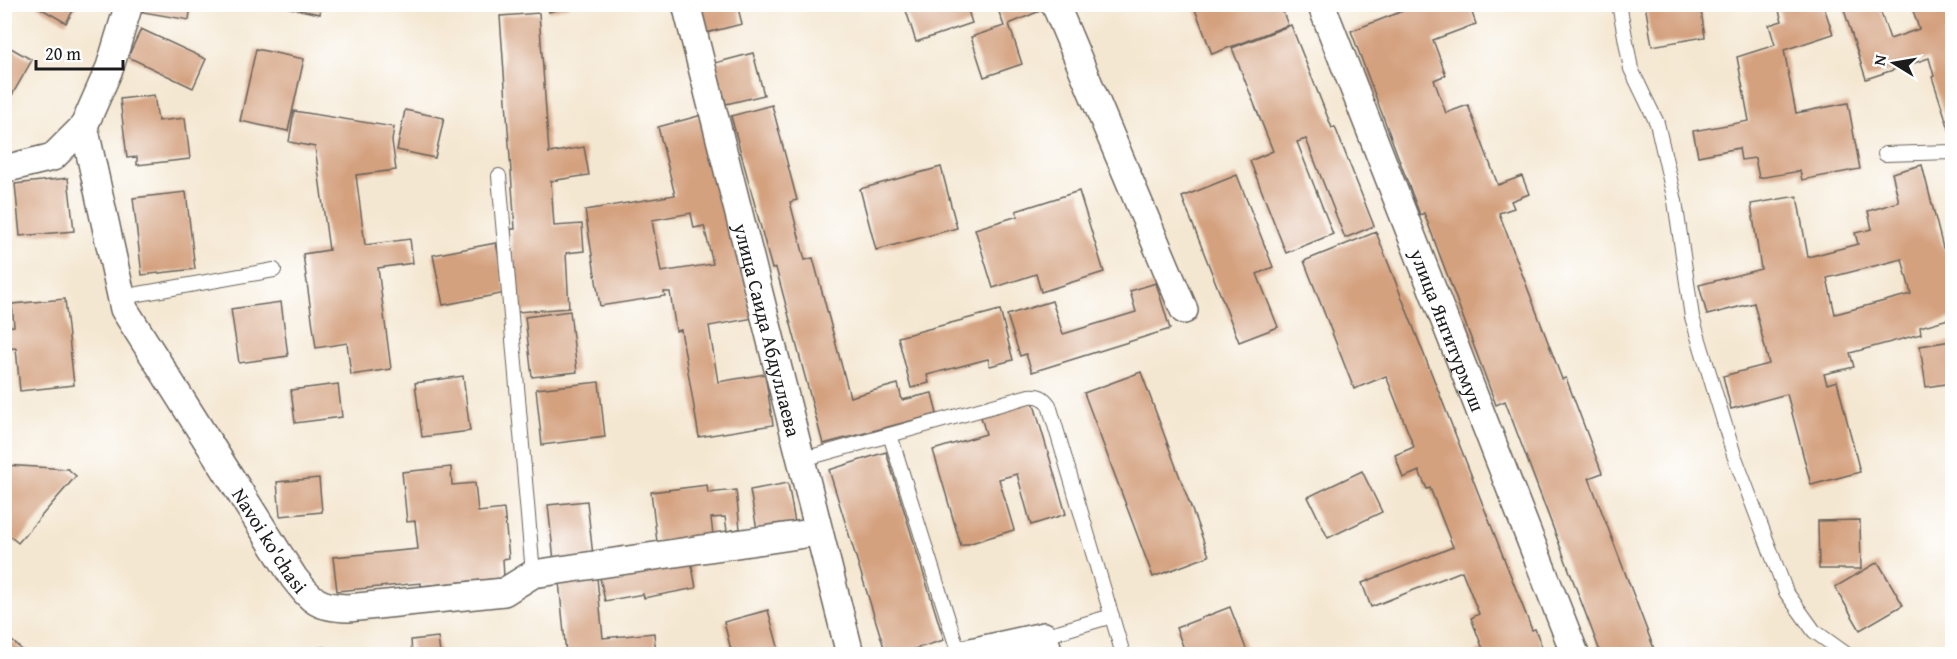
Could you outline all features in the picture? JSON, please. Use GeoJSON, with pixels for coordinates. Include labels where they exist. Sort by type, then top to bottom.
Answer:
{"type":"FeatureCollection","features":[{"type":"Feature","properties":{"kind":"street"},"geometry":{"type":"LineString","coordinates":[[4,169],[53,157],[84,126],[110,67],[129,4]]}},
{"type":"Feature","properties":{"kind":"street","name":"улица Саида Абдуллаева"},"geometry":{"type":"LineString","coordinates":[[686,4],[850,654]]}},
{"type":"Feature","properties":{"kind":"street"},"geometry":{"type":"LineString","coordinates":[[1055,4],[1184,310]]}},
{"type":"Feature","properties":{"kind":"street","name":"улица Янгитурмуш"},"geometry":{"type":"LineString","coordinates":[[1321,4],[1575,654]]}},
{"type":"Feature","properties":{"kind":"street","name":"Navoi ko'chasi"},"geometry":{"type":"LineString","coordinates":[[84,126],[124,309],[294,578],[308,596],[325,607],[348,608],[504,592],[532,574],[818,532]]}},
{"type":"Feature","properties":{"kind":"street"},"geometry":{"type":"LineString","coordinates":[[960,654],[1046,645]]}},
{"type":"Feature","properties":{"kind":"lane"},"geometry":{"type":"LineString","coordinates":[[1619,4],[1631,69],[1657,123],[1675,201],[1692,317],[1734,455],[1786,592],[1814,631],[1846,654]]}},
{"type":"Feature","properties":{"kind":"lane"},"geometry":{"type":"LineString","coordinates":[[1886,154],[1953,152]]}},
{"type":"Feature","properties":{"kind":"lane"},"geometry":{"type":"LineString","coordinates":[[499,176],[532,574]]}},
{"type":"Feature","properties":{"kind":"lane"},"geometry":{"type":"LineString","coordinates":[[122,297],[274,270]]}},
{"type":"Feature","properties":{"kind":"lane"},"geometry":{"type":"LineString","coordinates":[[800,460],[1029,396],[1038,395],[1044,398],[1049,405],[1123,654]]}},
{"type":"Feature","properties":{"kind":"lane"},"geometry":{"type":"LineString","coordinates":[[890,435],[960,654]]}},
{"type":"Feature","properties":{"kind":"lane"},"geometry":{"type":"LineString","coordinates":[[1046,645],[1112,616]]}},
{"type":"Feature","properties":{"kind":"building"},"geometry":{"type":"Polygon","coordinates":[[[33,4],[77,4],[66,23],[33,4]]]}},
{"type":"Feature","properties":{"kind":"building"},"geometry":{"type":"Polygon","coordinates":[[[144,4],[191,4],[189,20],[143,12],[144,4]]]}},
{"type":"Feature","properties":{"kind":"building"},"geometry":{"type":"Polygon","coordinates":[[[270,4],[321,4],[320,14],[270,4]]]}},
{"type":"Feature","properties":{"kind":"building"},"geometry":{"type":"Polygon","coordinates":[[[547,4],[572,4],[573,5],[549,12],[547,4]]]}},
{"type":"Feature","properties":{"kind":"building"},"geometry":{"type":"Polygon","coordinates":[[[699,4],[737,4],[742,24],[706,33],[699,4]]]}},
{"type":"Feature","properties":{"kind":"building"},"geometry":{"type":"Polygon","coordinates":[[[904,4],[966,4],[972,23],[916,42],[904,4]]]}},
{"type":"Feature","properties":{"kind":"building"},"geometry":{"type":"Polygon","coordinates":[[[996,4],[1039,4],[1042,10],[1009,24],[1022,64],[984,77],[971,37],[1004,26],[996,4]]]}},
{"type":"Feature","properties":{"kind":"building"},"geometry":{"type":"Polygon","coordinates":[[[1193,4],[1280,4],[1288,25],[1212,54],[1193,4]]]}},
{"type":"Feature","properties":{"kind":"building"},"geometry":{"type":"Polygon","coordinates":[[[1421,4],[1469,4],[1476,24],[1433,40],[1446,75],[1434,80],[1446,113],[1468,105],[1498,185],[1522,176],[1529,194],[1511,201],[1514,208],[1499,213],[1562,379],[1566,378],[1602,473],[1589,478],[1656,654],[1601,654],[1505,401],[1496,405],[1424,213],[1420,215],[1351,31],[1421,4]]]}},
{"type":"Feature","properties":{"kind":"building"},"geometry":{"type":"Polygon","coordinates":[[[1645,4],[1700,4],[1705,37],[1652,46],[1645,4]]]}},
{"type":"Feature","properties":{"kind":"building"},"geometry":{"type":"Polygon","coordinates":[[[1777,4],[1832,4],[1824,7],[1833,34],[1784,50],[1796,113],[1848,103],[1860,169],[1802,180],[1800,171],[1759,178],[1755,158],[1741,160],[1739,148],[1698,156],[1693,131],[1749,121],[1737,57],[1775,45],[1769,25],[1782,21],[1777,4]]]}},
{"type":"Feature","properties":{"kind":"building"},"geometry":{"type":"Polygon","coordinates":[[[1862,4],[1878,4],[1890,39],[1919,29],[1911,4],[1952,4],[1952,19],[1947,21],[1952,39],[1952,138],[1932,77],[1934,76],[1929,58],[1866,79],[1844,10],[1862,4]]]}},
{"type":"Feature","properties":{"kind":"building"},"geometry":{"type":"Polygon","coordinates":[[[539,13],[549,153],[584,147],[589,175],[551,181],[554,226],[582,224],[584,251],[566,253],[569,308],[517,312],[511,229],[515,229],[500,16],[539,13]]]}},
{"type":"Feature","properties":{"kind":"building"},"geometry":{"type":"Polygon","coordinates":[[[1291,25],[1374,226],[1345,238],[1306,139],[1297,142],[1333,234],[1286,253],[1250,161],[1273,151],[1232,48],[1291,25]]]}},
{"type":"Feature","properties":{"kind":"building"},"geometry":{"type":"Polygon","coordinates":[[[141,29],[206,59],[193,88],[128,57],[141,29]]]}},
{"type":"Feature","properties":{"kind":"building"},"geometry":{"type":"Polygon","coordinates":[[[4,44],[32,60],[12,95],[4,91],[4,44]]]}},
{"type":"Feature","properties":{"kind":"building"},"geometry":{"type":"Polygon","coordinates":[[[256,49],[304,59],[288,131],[240,121],[256,49]]]}},
{"type":"Feature","properties":{"kind":"building"},"geometry":{"type":"Polygon","coordinates":[[[753,53],[764,95],[726,104],[715,63],[753,53]]]}},
{"type":"Feature","properties":{"kind":"building"},"geometry":{"type":"Polygon","coordinates":[[[154,95],[158,121],[185,118],[190,159],[137,165],[137,157],[127,158],[120,99],[154,95]]]}},
{"type":"Feature","properties":{"kind":"building"},"geometry":{"type":"Polygon","coordinates":[[[772,105],[797,200],[790,202],[805,260],[813,258],[850,397],[898,384],[902,400],[932,393],[937,414],[823,444],[776,268],[772,269],[731,116],[772,105]]]}},
{"type":"Feature","properties":{"kind":"building"},"geometry":{"type":"Polygon","coordinates":[[[405,110],[444,118],[435,158],[397,150],[405,110]]]}},
{"type":"Feature","properties":{"kind":"building"},"geometry":{"type":"Polygon","coordinates":[[[294,111],[394,127],[392,141],[396,170],[356,175],[365,245],[410,239],[413,263],[378,268],[391,369],[351,375],[347,343],[316,348],[303,254],[329,250],[315,147],[289,142],[294,111]]]}},
{"type":"Feature","properties":{"kind":"building"},"geometry":{"type":"Polygon","coordinates":[[[702,115],[754,318],[709,326],[718,382],[765,374],[773,425],[699,437],[681,330],[676,331],[670,292],[664,292],[665,296],[600,306],[585,210],[675,195],[658,127],[702,115]],[[691,213],[652,220],[661,272],[713,264],[704,226],[694,228],[691,213]]]}},
{"type":"Feature","properties":{"kind":"building"},"geometry":{"type":"Polygon","coordinates":[[[1922,165],[1952,275],[1952,318],[1920,327],[1921,334],[1850,353],[1854,367],[1824,374],[1827,384],[1837,381],[1860,472],[1811,485],[1787,394],[1731,409],[1723,376],[1769,364],[1754,303],[1707,315],[1699,285],[1761,269],[1751,204],[1797,196],[1808,257],[1858,244],[1855,233],[1872,229],[1868,211],[1899,202],[1892,173],[1922,165]],[[1902,259],[1827,278],[1835,314],[1911,294],[1902,259]]]}},
{"type":"Feature","properties":{"kind":"building"},"geometry":{"type":"Polygon","coordinates":[[[941,167],[957,228],[876,250],[860,189],[941,167]]]}},
{"type":"Feature","properties":{"kind":"building"},"geometry":{"type":"Polygon","coordinates":[[[1237,175],[1273,267],[1257,274],[1278,327],[1239,342],[1182,197],[1237,175]]]}},
{"type":"Feature","properties":{"kind":"building"},"geometry":{"type":"Polygon","coordinates":[[[68,178],[74,231],[20,236],[15,184],[68,178]]]}},
{"type":"Feature","properties":{"kind":"building"},"geometry":{"type":"Polygon","coordinates":[[[1079,191],[1104,272],[1041,292],[1036,274],[993,288],[975,229],[1018,216],[1016,211],[1079,191]]]}},
{"type":"Feature","properties":{"kind":"building"},"geometry":{"type":"Polygon","coordinates":[[[186,192],[195,269],[142,275],[133,198],[186,192]]]}},
{"type":"Feature","properties":{"kind":"building"},"geometry":{"type":"Polygon","coordinates":[[[1376,232],[1532,630],[1535,629],[1545,654],[1470,654],[1483,649],[1471,618],[1479,614],[1462,571],[1371,607],[1362,583],[1453,547],[1430,488],[1427,489],[1419,471],[1403,478],[1395,455],[1414,447],[1386,376],[1354,389],[1304,261],[1376,232]]]}},
{"type":"Feature","properties":{"kind":"building"},"geometry":{"type":"Polygon","coordinates":[[[496,243],[506,293],[443,305],[433,255],[496,243]]]}},
{"type":"Feature","properties":{"kind":"building"},"geometry":{"type":"Polygon","coordinates":[[[1156,283],[1170,329],[1032,372],[1026,354],[1020,356],[1007,315],[1052,301],[1063,334],[1136,312],[1130,291],[1156,283]]]}},
{"type":"Feature","properties":{"kind":"building"},"geometry":{"type":"Polygon","coordinates":[[[65,299],[74,385],[20,391],[16,348],[4,349],[4,327],[14,326],[12,304],[65,299]]]}},
{"type":"Feature","properties":{"kind":"building"},"geometry":{"type":"Polygon","coordinates":[[[281,302],[288,356],[239,363],[231,309],[281,302]]]}},
{"type":"Feature","properties":{"kind":"building"},"geometry":{"type":"Polygon","coordinates":[[[1000,310],[1013,360],[990,366],[988,359],[927,375],[929,383],[911,388],[898,337],[1000,310]]]}},
{"type":"Feature","properties":{"kind":"building"},"geometry":{"type":"Polygon","coordinates":[[[570,311],[577,372],[532,377],[525,317],[570,311]]]}},
{"type":"Feature","properties":{"kind":"building"},"geometry":{"type":"Polygon","coordinates":[[[1952,341],[1952,383],[1926,387],[1920,346],[1952,341]]]}},
{"type":"Feature","properties":{"kind":"building"},"geometry":{"type":"Polygon","coordinates":[[[1141,372],[1209,556],[1153,577],[1084,393],[1141,372]]]}},
{"type":"Feature","properties":{"kind":"building"},"geometry":{"type":"Polygon","coordinates":[[[463,376],[470,431],[422,437],[415,383],[463,376]]]}},
{"type":"Feature","properties":{"kind":"building"},"geometry":{"type":"Polygon","coordinates":[[[599,382],[605,437],[542,445],[536,389],[599,382]]]}},
{"type":"Feature","properties":{"kind":"building"},"geometry":{"type":"Polygon","coordinates":[[[338,384],[342,417],[295,423],[291,390],[338,384]]]}},
{"type":"Feature","properties":{"kind":"building"},"geometry":{"type":"Polygon","coordinates":[[[1033,401],[1066,514],[1031,525],[1017,474],[999,479],[1014,530],[961,546],[933,450],[986,434],[981,417],[1033,401]]]}},
{"type":"Feature","properties":{"kind":"building"},"geometry":{"type":"Polygon","coordinates":[[[886,452],[944,640],[898,654],[886,654],[829,470],[886,452]]]}},
{"type":"Feature","properties":{"kind":"building"},"geometry":{"type":"Polygon","coordinates":[[[4,465],[68,469],[76,476],[18,543],[4,531],[4,465]]]}},
{"type":"Feature","properties":{"kind":"building"},"geometry":{"type":"Polygon","coordinates":[[[451,467],[452,485],[475,483],[478,512],[504,509],[509,558],[503,559],[504,578],[337,591],[333,557],[418,549],[415,521],[407,522],[402,472],[451,467]]]}},
{"type":"Feature","properties":{"kind":"building"},"geometry":{"type":"Polygon","coordinates":[[[1362,471],[1382,512],[1328,538],[1308,497],[1362,471]]]}},
{"type":"Feature","properties":{"kind":"building"},"geometry":{"type":"Polygon","coordinates":[[[319,478],[322,512],[280,516],[277,482],[319,478]]]}},
{"type":"Feature","properties":{"kind":"building"},"geometry":{"type":"Polygon","coordinates":[[[788,483],[795,523],[757,530],[750,490],[788,483]]]}},
{"type":"Feature","properties":{"kind":"building"},"geometry":{"type":"Polygon","coordinates":[[[707,485],[708,493],[736,490],[740,529],[727,531],[725,517],[711,518],[713,535],[657,542],[651,492],[707,485]]]}},
{"type":"Feature","properties":{"kind":"building"},"geometry":{"type":"Polygon","coordinates":[[[587,501],[593,556],[554,561],[548,505],[587,501]]]}},
{"type":"Feature","properties":{"kind":"building"},"geometry":{"type":"Polygon","coordinates":[[[1860,520],[1861,569],[1819,569],[1818,521],[1860,520]]]}},
{"type":"Feature","properties":{"kind":"building"},"geometry":{"type":"Polygon","coordinates":[[[690,555],[696,588],[644,598],[643,594],[605,601],[599,573],[690,555]]]}},
{"type":"Feature","properties":{"kind":"building"},"geometry":{"type":"Polygon","coordinates":[[[1878,562],[1903,605],[1860,630],[1835,587],[1878,562]]]}},
{"type":"Feature","properties":{"kind":"building"},"geometry":{"type":"Polygon","coordinates":[[[597,578],[603,638],[654,633],[656,654],[566,654],[559,581],[597,578]]]}},
{"type":"Feature","properties":{"kind":"building"},"geometry":{"type":"Polygon","coordinates":[[[1230,607],[1248,654],[1186,654],[1176,628],[1230,607]]]}},
{"type":"Feature","properties":{"kind":"building"},"geometry":{"type":"Polygon","coordinates":[[[768,610],[780,654],[732,654],[724,622],[768,610]]]}},
{"type":"Feature","properties":{"kind":"building"},"geometry":{"type":"Polygon","coordinates":[[[4,634],[27,654],[4,654],[4,634]]]}},
{"type":"Feature","properties":{"kind":"building"},"geometry":{"type":"Polygon","coordinates":[[[438,637],[440,654],[412,654],[411,640],[438,637]]]}},
{"type":"Feature","properties":{"kind":"building"},"geometry":{"type":"Polygon","coordinates":[[[324,647],[324,654],[276,654],[276,652],[324,647]]]}}]}
